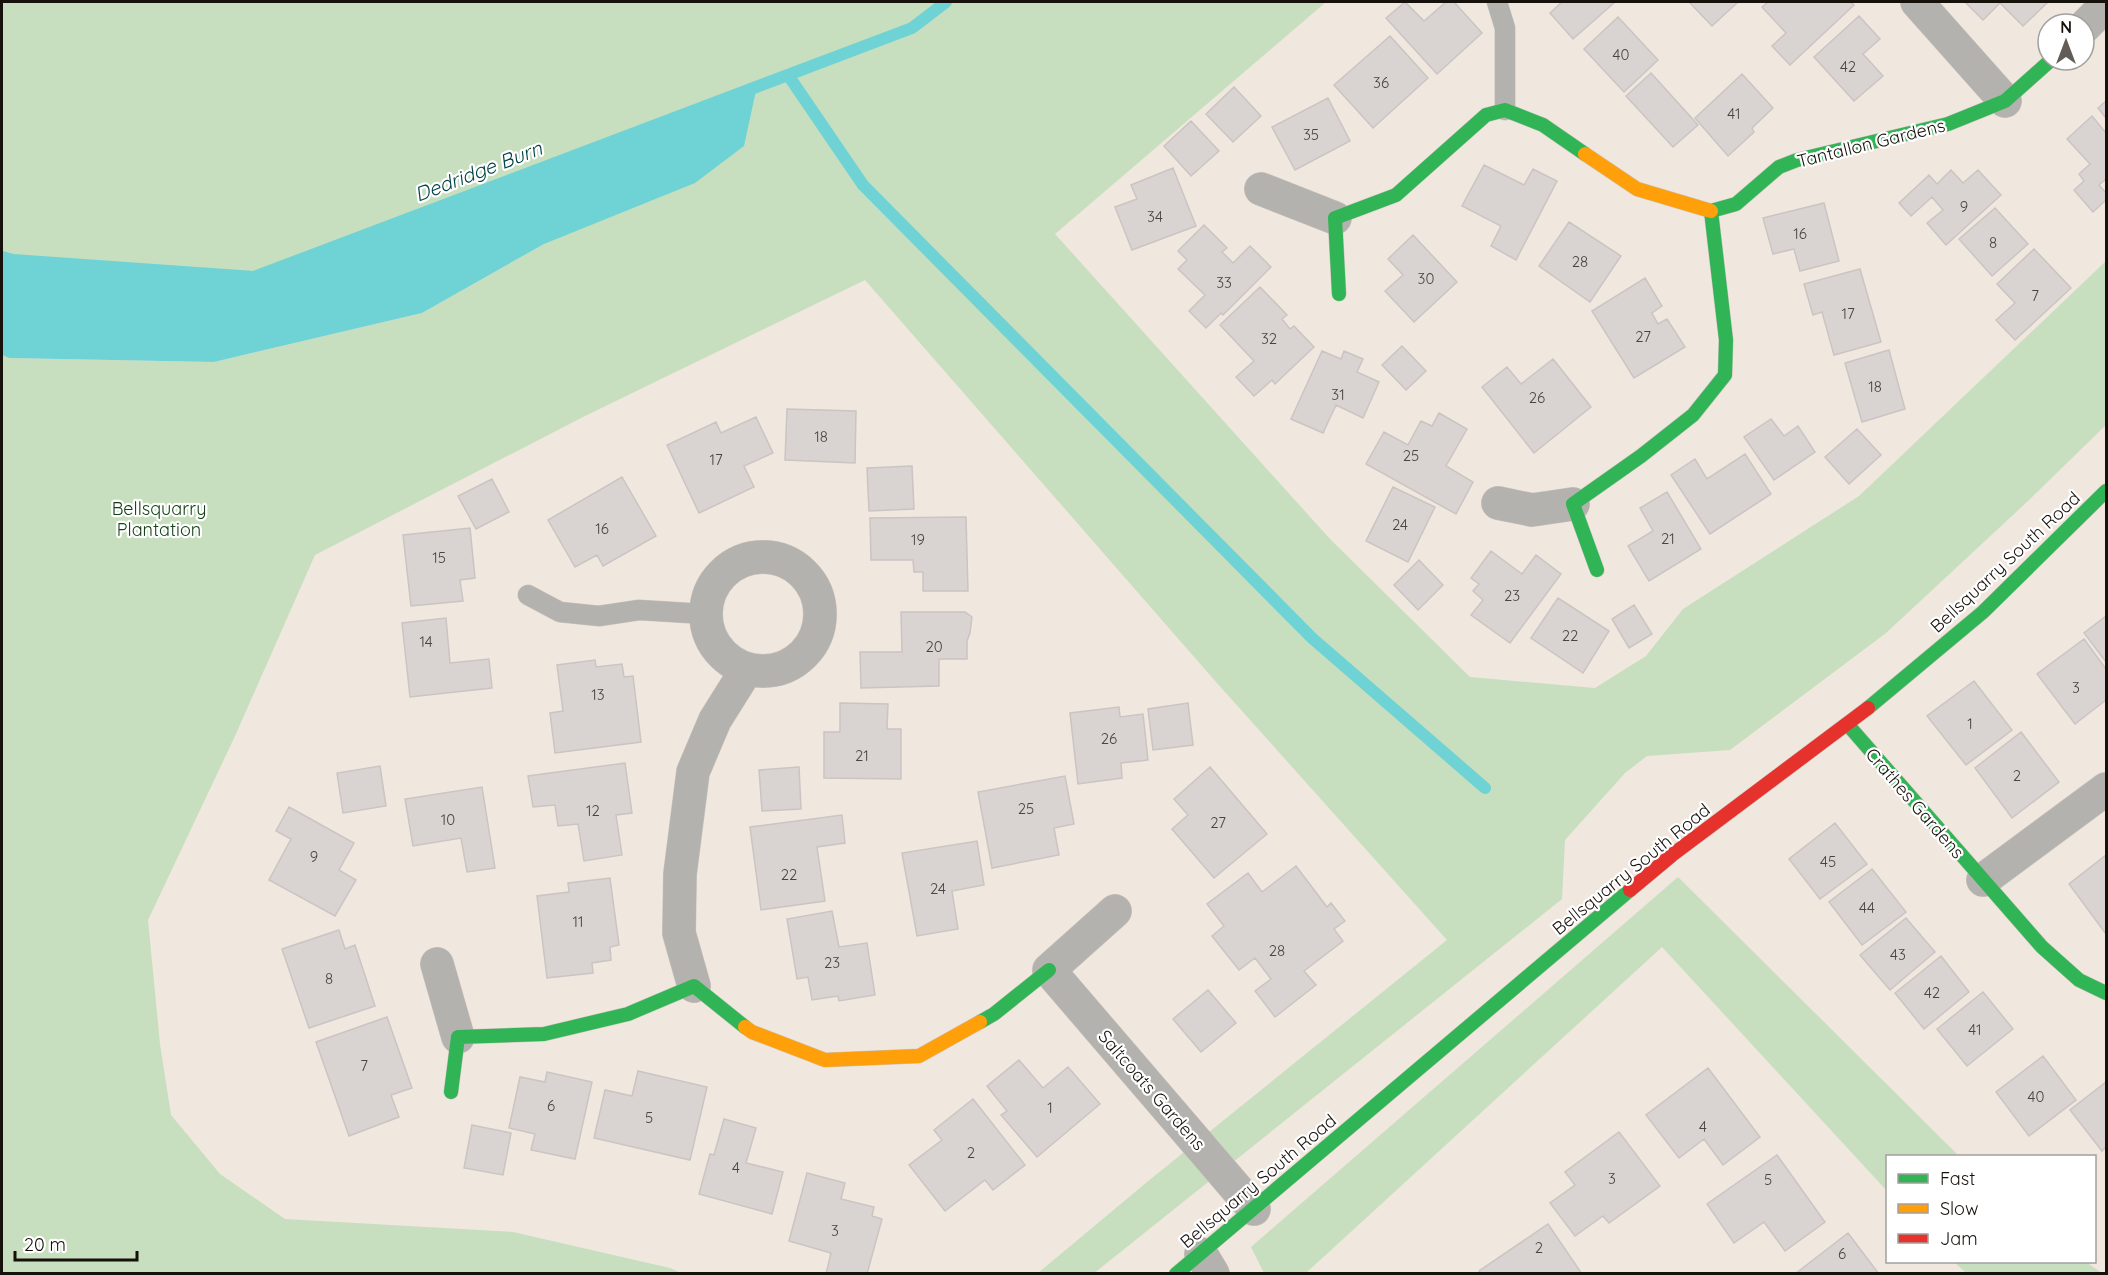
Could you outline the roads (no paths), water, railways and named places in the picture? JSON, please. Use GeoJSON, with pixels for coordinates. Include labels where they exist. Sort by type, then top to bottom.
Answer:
{"type":"FeatureCollection","features":[{"type":"Feature","properties":{"kind":"street"},"geometry":{"type":"LineString","coordinates":[[1917,2],[2006,101]]}},
{"type":"Feature","properties":{"kind":"street","name":"Tantallon Gardens"},"geometry":{"type":"LineString","coordinates":[[1711,211],[1736,204],[1779,167],[1797,160],[1948,124],[2006,101],[2037,72]]}},
{"type":"Feature","properties":{"kind":"street"},"geometry":{"type":"LineString","coordinates":[[1261,189],[1335,218],[1396,195],[1486,115],[1505,110],[1544,125],[1637,189],[1711,211],[1726,340],[1725,375],[1693,415],[1574,504],[1532,510],[1498,503]]}},
{"type":"Feature","properties":{"kind":"street"},"geometry":{"type":"LineString","coordinates":[[1335,218],[1339,294]]}},
{"type":"Feature","properties":{"kind":"street","name":"Bellsquarry South Road"},"geometry":{"type":"LineString","coordinates":[[1197,1267],[1254,1209],[1672,855],[1848,725],[1983,612],[2106,491]]}},
{"type":"Feature","properties":{"kind":"street"},"geometry":{"type":"LineString","coordinates":[[1574,504],[1597,570]]}},
{"type":"Feature","properties":{"kind":"street"},"geometry":{"type":"LineString","coordinates":[[766,556],[785,561],[801,571],[813,587],[819,605],[819,624],[812,642],[800,657],[783,667],[765,671],[747,669],[730,661],[717,648],[708,632],[705,614],[708,596],[716,580],[729,567],[747,559],[766,556]]}},
{"type":"Feature","properties":{"kind":"street"},"geometry":{"type":"LineString","coordinates":[[747,669],[715,720],[693,772],[680,874],[680,933],[694,986],[752,1032],[825,1060],[919,1056],[994,1014],[1049,970],[1115,911]]}},
{"type":"Feature","properties":{"kind":"street","name":"Crathes Gardens"},"geometry":{"type":"LineString","coordinates":[[1848,725],[2042,947],[2079,980],[2106,993]]}},
{"type":"Feature","properties":{"kind":"street"},"geometry":{"type":"LineString","coordinates":[[1983,880],[2106,789]]}},
{"type":"Feature","properties":{"kind":"street"},"geometry":{"type":"LineString","coordinates":[[437,964],[458,1038],[451,1092]]}},
{"type":"Feature","properties":{"kind":"street","name":"Saltcoats Gardens"},"geometry":{"type":"LineString","coordinates":[[1049,970],[1254,1209]]}},
{"type":"Feature","properties":{"kind":"street"},"geometry":{"type":"LineString","coordinates":[[458,1038],[544,1034],[628,1014],[694,986]]}},
{"type":"Feature","properties":{"kind":"lane"},"geometry":{"type":"LineString","coordinates":[[1497,2],[1505,28],[1505,110]]}},
{"type":"Feature","properties":{"kind":"lane"},"geometry":{"type":"LineString","coordinates":[[528,596],[560,612],[599,616],[639,610],[705,614]]}},
{"type":"Feature","properties":{"kind":"water"},"geometry":{"type":"Polygon","coordinates":[[[757,86],[744,146],[695,183],[544,244],[422,313],[214,362],[9,358],[2,355],[2,257],[13,260],[254,277],[757,86]]]}},
{"type":"Feature","properties":{"kind":"waterway","name":"Dedridge Burn"},"geometry":{"type":"LineString","coordinates":[[2,257],[13,260],[254,277],[912,28],[946,2]]}},
{"type":"Feature","properties":{"kind":"waterway"},"geometry":{"type":"LineString","coordinates":[[788,75],[863,185],[1312,638],[1485,788]]}},
{"type":"Feature","properties":{"kind":"park label","name":"Bellsquarry Plantation"},"geometry":{"type":"Point","coordinates":[159,518]}}]}
